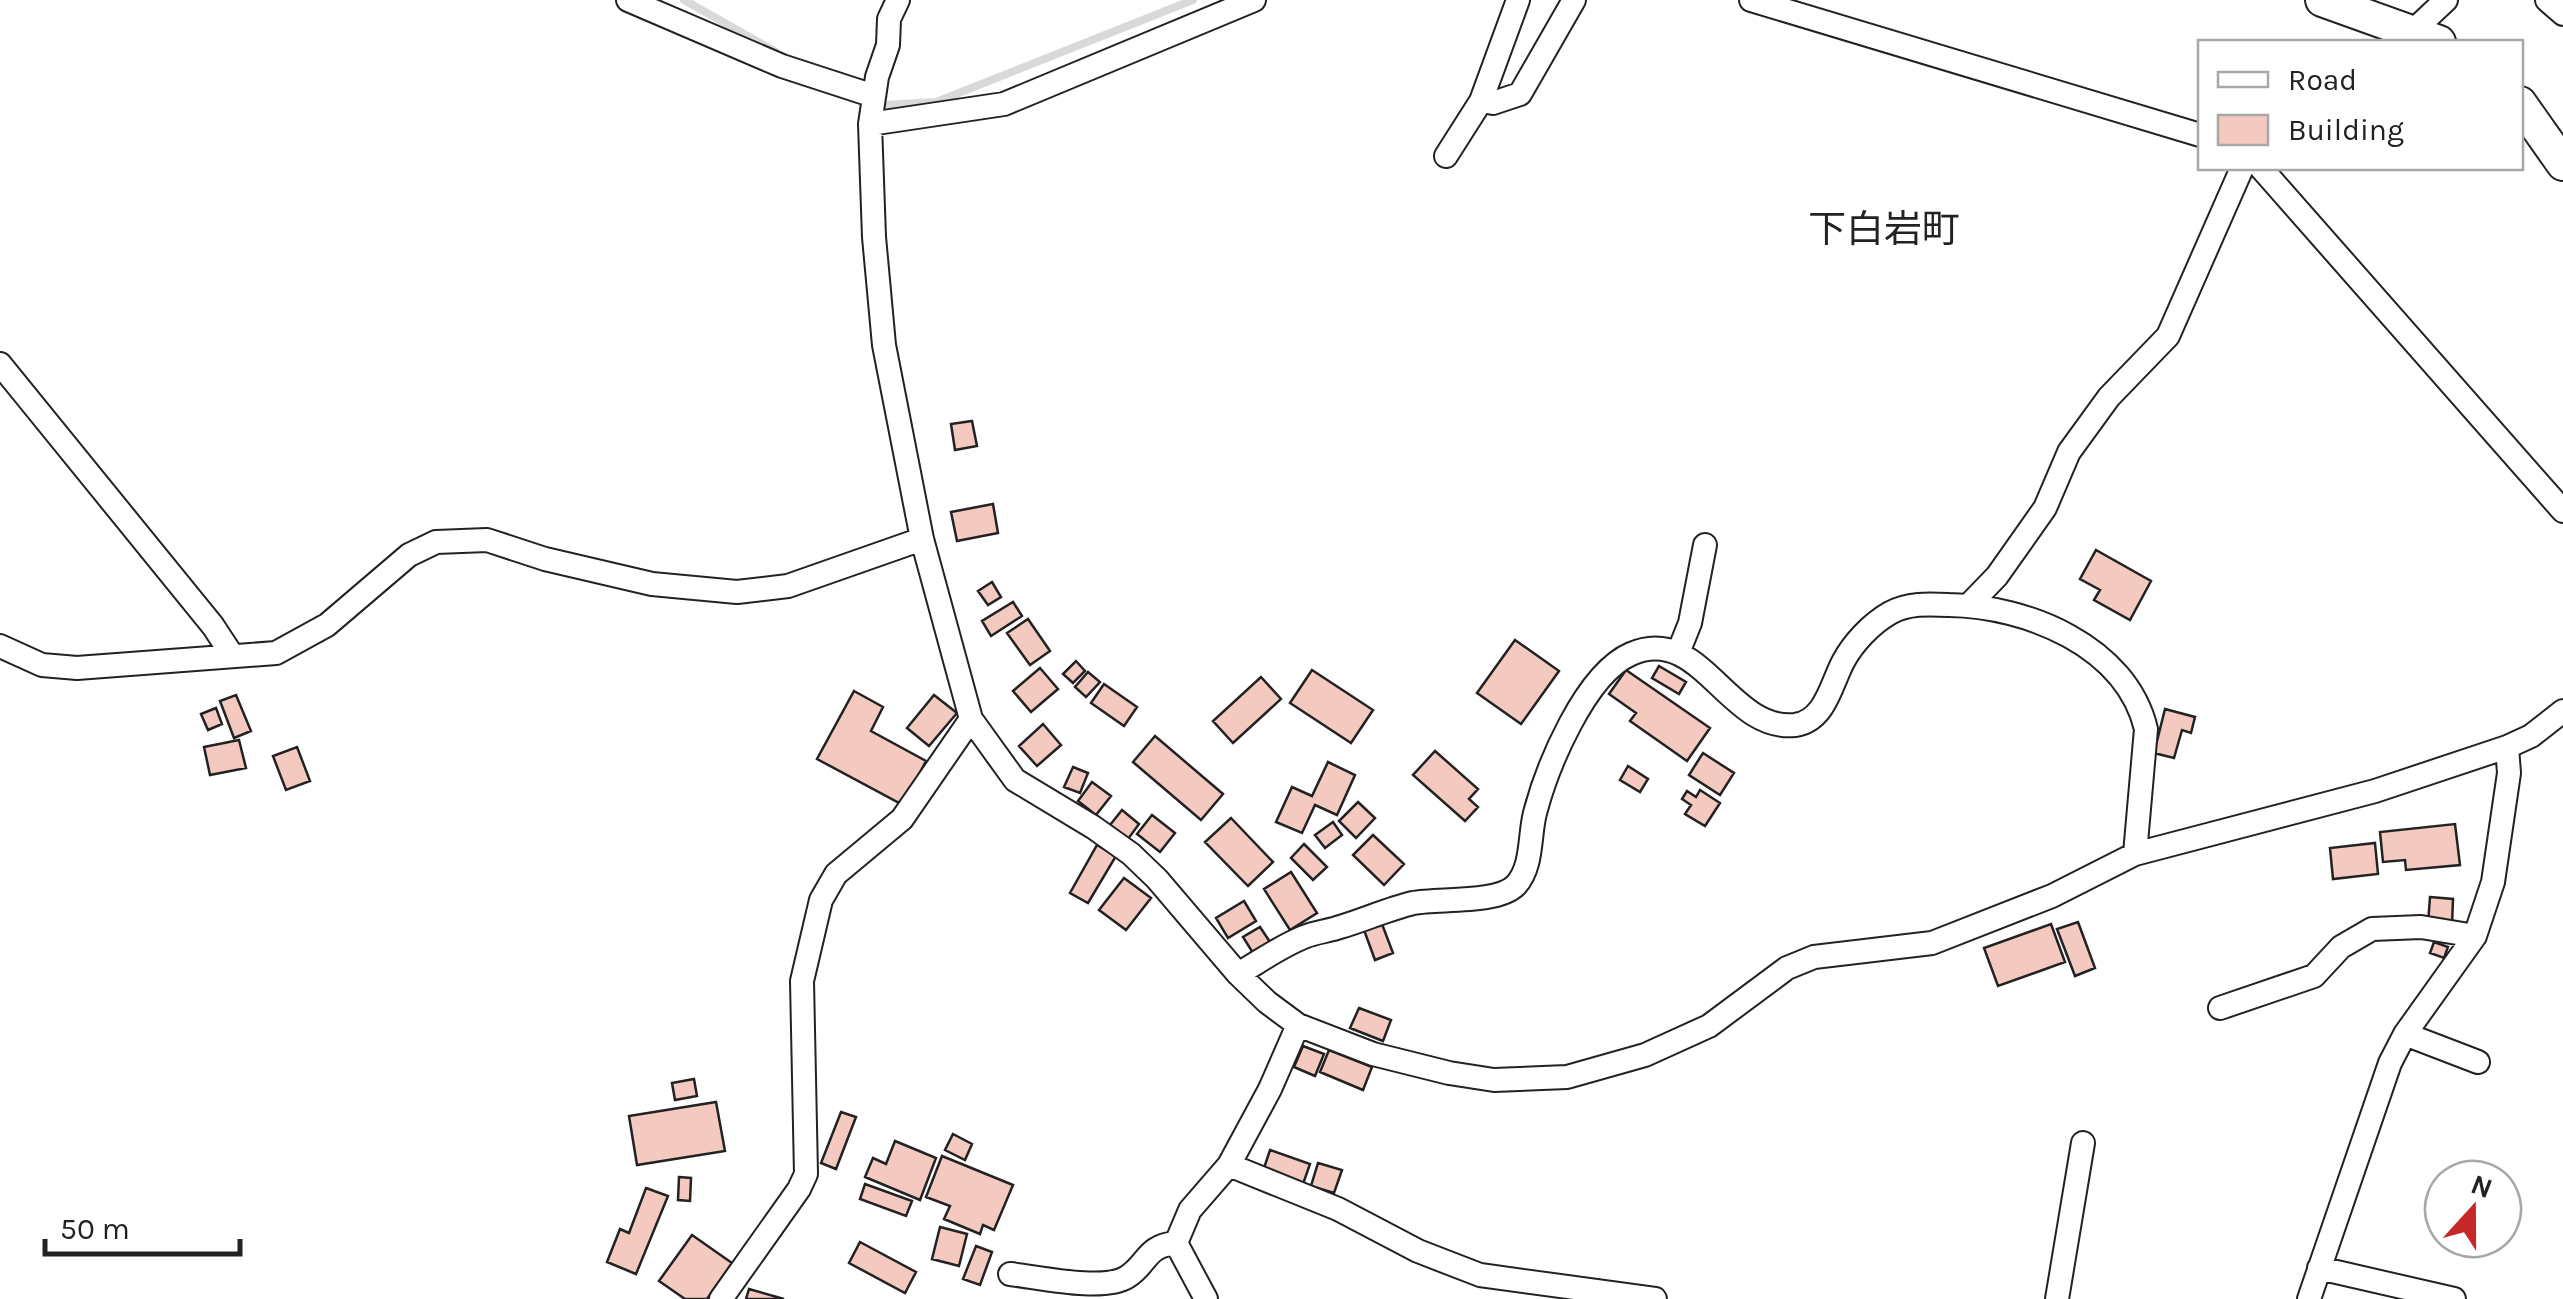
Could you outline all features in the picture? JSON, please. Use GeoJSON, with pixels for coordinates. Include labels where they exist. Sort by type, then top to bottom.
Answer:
{"type":"FeatureCollection","features":[{"type":"Feature","properties":{"kind":"street"},"geometry":{"type":"LineString","coordinates":[[628,0],[782,66],[874,96]]}},
{"type":"Feature","properties":{"kind":"street"},"geometry":{"type":"LineString","coordinates":[[898,0],[889,19],[888,45],[870,124],[874,237],[884,344],[922,539],[972,719],[1015,780],[1131,854],[1238,974],[1266,1002],[1298,1025],[1373,1054],[1450,1073],[1494,1080],[1567,1077],[1646,1056],[1709,1026],[1787,968],[1814,957],[1932,943],[2052,896],[2134,854],[2376,792],[2507,747],[2531,736],[2563,710]]}},
{"type":"Feature","properties":{"kind":"street"},"geometry":{"type":"LineString","coordinates":[[870,124],[1004,104],[1254,0]]}},
{"type":"Feature","properties":{"kind":"street"},"geometry":{"type":"LineString","coordinates":[[1446,156],[1481,101],[1518,0]]}},
{"type":"Feature","properties":{"kind":"street"},"geometry":{"type":"LineString","coordinates":[[1481,101],[1493,103],[1520,94],[1574,0]]}},
{"type":"Feature","properties":{"kind":"street"},"geometry":{"type":"LineString","coordinates":[[1751,0],[2198,134]]}},
{"type":"Feature","properties":{"kind":"street"},"geometry":{"type":"LineString","coordinates":[[2322,0],[2426,37],[2446,0]]}},
{"type":"Feature","properties":{"kind":"street"},"geometry":{"type":"LineString","coordinates":[[2523,107],[2563,164]]}},
{"type":"Feature","properties":{"kind":"street"},"geometry":{"type":"LineString","coordinates":[[1968,606],[1997,576],[2045,508],[2069,452],[2110,397],[2168,336],[2241,170]]}},
{"type":"Feature","properties":{"kind":"street"},"geometry":{"type":"LineString","coordinates":[[2263,170],[2563,511]]}},
{"type":"Feature","properties":{"kind":"street"},"geometry":{"type":"LineString","coordinates":[[0,364],[214,626],[232,655]]}},
{"type":"Feature","properties":{"kind":"street"},"geometry":{"type":"LineString","coordinates":[[0,646],[42,665],[78,668],[276,654],[326,625],[409,555],[436,542],[487,540],[545,559],[652,584],[736,592],[788,586],[922,539]]}},
{"type":"Feature","properties":{"kind":"street"},"geometry":{"type":"LineString","coordinates":[[1678,653],[1690,623],[1705,545]]}},
{"type":"Feature","properties":{"kind":"street"},"geometry":{"type":"LineString","coordinates":[[1238,974],[1304,936],[1412,904],[1499,894],[1514,887],[1525,870],[1535,815],[1550,772],[1582,702],[1613,666],[1630,654],[1647,650],[1678,653],[1758,717],[1784,725],[1800,724],[1816,715],[1844,660],[1878,621],[1916,604],[1986,606],[2075,638],[2102,658],[2128,688],[2141,710],[2146,729],[2134,854]]}},
{"type":"Feature","properties":{"kind":"street"},"geometry":{"type":"LineString","coordinates":[[721,1299],[806,1174],[802,981],[821,900],[836,874],[902,819],[972,719]]}},
{"type":"Feature","properties":{"kind":"street"},"geometry":{"type":"LineString","coordinates":[[2308,1299],[2390,1063],[2405,1034],[2475,936],[2493,882],[2509,773],[2507,747]]}},
{"type":"Feature","properties":{"kind":"street"},"geometry":{"type":"LineString","coordinates":[[2220,1008],[2314,976],[2340,947],[2372,929],[2421,927],[2475,936]]}},
{"type":"Feature","properties":{"kind":"street"},"geometry":{"type":"LineString","coordinates":[[1176,1244],[1190,1210],[1229,1165],[1270,1089],[1298,1025]]}},
{"type":"Feature","properties":{"kind":"street"},"geometry":{"type":"LineString","coordinates":[[2405,1034],[2478,1062]]}},
{"type":"Feature","properties":{"kind":"street"},"geometry":{"type":"LineString","coordinates":[[2057,1299],[2083,1143]]}},
{"type":"Feature","properties":{"kind":"street"},"geometry":{"type":"LineString","coordinates":[[1229,1165],[1338,1209],[1418,1251],[1480,1275],[1655,1299]]}},
{"type":"Feature","properties":{"kind":"street"},"geometry":{"type":"LineString","coordinates":[[1010,1274],[1105,1284],[1126,1278],[1160,1245],[1176,1244]]}},
{"type":"Feature","properties":{"kind":"street"},"geometry":{"type":"LineString","coordinates":[[1176,1244],[1206,1299]]}},
{"type":"Feature","properties":{"kind":"street"},"geometry":{"type":"LineString","coordinates":[[2320,1268],[2454,1299]]}},
{"type":"Feature","properties":{"kind":"building"},"geometry":{"type":"Polygon","coordinates":[[[972,421],[977,446],[955,450],[951,424],[972,421]]]}},
{"type":"Feature","properties":{"kind":"building"},"geometry":{"type":"Polygon","coordinates":[[[993,504],[998,533],[957,541],[951,512],[993,504]]]}},
{"type":"Feature","properties":{"kind":"building"},"geometry":{"type":"Polygon","coordinates":[[[2096,550],[2151,581],[2130,620],[2094,600],[2100,590],[2080,579],[2096,550]]]}},
{"type":"Feature","properties":{"kind":"building"},"geometry":{"type":"Polygon","coordinates":[[[992,582],[1001,597],[988,605],[978,591],[992,582]]]}},
{"type":"Feature","properties":{"kind":"building"},"geometry":{"type":"Polygon","coordinates":[[[1013,602],[1022,616],[991,636],[982,621],[1013,602]]]}},
{"type":"Feature","properties":{"kind":"building"},"geometry":{"type":"Polygon","coordinates":[[[1028,619],[1050,651],[1030,665],[1007,633],[1028,619]]]}},
{"type":"Feature","properties":{"kind":"building"},"geometry":{"type":"Polygon","coordinates":[[[1515,640],[1559,671],[1521,724],[1477,693],[1515,640]]]}},
{"type":"Feature","properties":{"kind":"building"},"geometry":{"type":"Polygon","coordinates":[[[1076,661],[1085,671],[1073,683],[1063,674],[1076,661]]]}},
{"type":"Feature","properties":{"kind":"building"},"geometry":{"type":"Polygon","coordinates":[[[1659,666],[1686,682],[1679,694],[1652,678],[1659,666]]]}},
{"type":"Feature","properties":{"kind":"building"},"geometry":{"type":"Polygon","coordinates":[[[1040,668],[1058,689],[1031,712],[1013,691],[1040,668]]]}},
{"type":"Feature","properties":{"kind":"building"},"geometry":{"type":"Polygon","coordinates":[[[1312,670],[1373,710],[1351,743],[1290,703],[1312,670]]]}},
{"type":"Feature","properties":{"kind":"building"},"geometry":{"type":"Polygon","coordinates":[[[1626,670],[1710,728],[1687,761],[1630,721],[1636,713],[1609,694],[1626,670]]]}},
{"type":"Feature","properties":{"kind":"building"},"geometry":{"type":"Polygon","coordinates":[[[1088,672],[1100,682],[1086,697],[1075,687],[1088,672]]]}},
{"type":"Feature","properties":{"kind":"building"},"geometry":{"type":"Polygon","coordinates":[[[1261,677],[1281,699],[1233,743],[1213,721],[1261,677]]]}},
{"type":"Feature","properties":{"kind":"building"},"geometry":{"type":"Polygon","coordinates":[[[1104,684],[1137,707],[1124,726],[1091,703],[1104,684]]]}},
{"type":"Feature","properties":{"kind":"building"},"geometry":{"type":"Polygon","coordinates":[[[854,691],[883,707],[871,731],[926,761],[903,805],[817,759],[854,691]]]}},
{"type":"Feature","properties":{"kind":"building"},"geometry":{"type":"Polygon","coordinates":[[[236,695],[251,731],[234,738],[220,701],[236,695]]]}},
{"type":"Feature","properties":{"kind":"building"},"geometry":{"type":"Polygon","coordinates":[[[934,695],[957,713],[929,746],[907,728],[934,695]]]}},
{"type":"Feature","properties":{"kind":"building"},"geometry":{"type":"Polygon","coordinates":[[[216,708],[222,724],[208,730],[201,714],[216,708]]]}},
{"type":"Feature","properties":{"kind":"building"},"geometry":{"type":"Polygon","coordinates":[[[2165,709],[2195,717],[2191,733],[2182,730],[2174,758],[2154,753],[2165,709]]]}},
{"type":"Feature","properties":{"kind":"building"},"geometry":{"type":"Polygon","coordinates":[[[1043,724],[1061,745],[1037,766],[1019,746],[1043,724]]]}},
{"type":"Feature","properties":{"kind":"building"},"geometry":{"type":"Polygon","coordinates":[[[1155,736],[1223,794],[1201,820],[1133,762],[1155,736]]]}},
{"type":"Feature","properties":{"kind":"building"},"geometry":{"type":"Polygon","coordinates":[[[239,740],[246,768],[210,775],[204,747],[239,740]]]}},
{"type":"Feature","properties":{"kind":"building"},"geometry":{"type":"Polygon","coordinates":[[[297,747],[310,781],[286,790],[273,756],[297,747]]]}},
{"type":"Feature","properties":{"kind":"building"},"geometry":{"type":"Polygon","coordinates":[[[1435,751],[1478,789],[1469,799],[1478,807],[1465,821],[1413,775],[1435,751]]]}},
{"type":"Feature","properties":{"kind":"building"},"geometry":{"type":"Polygon","coordinates":[[[1703,753],[1734,773],[1720,795],[1689,775],[1703,753]]]}},
{"type":"Feature","properties":{"kind":"building"},"geometry":{"type":"Polygon","coordinates":[[[1328,762],[1355,775],[1337,815],[1315,805],[1302,833],[1276,822],[1292,787],[1312,796],[1328,762]]]}},
{"type":"Feature","properties":{"kind":"building"},"geometry":{"type":"Polygon","coordinates":[[[1628,766],[1648,779],[1640,792],[1620,780],[1628,766]]]}},
{"type":"Feature","properties":{"kind":"building"},"geometry":{"type":"Polygon","coordinates":[[[1073,767],[1088,773],[1080,793],[1064,787],[1073,767]]]}},
{"type":"Feature","properties":{"kind":"building"},"geometry":{"type":"Polygon","coordinates":[[[1092,782],[1111,796],[1096,815],[1078,801],[1092,782]]]}},
{"type":"Feature","properties":{"kind":"building"},"geometry":{"type":"Polygon","coordinates":[[[1700,790],[1720,803],[1705,826],[1685,814],[1691,805],[1682,799],[1687,791],[1696,797],[1700,790]]]}},
{"type":"Feature","properties":{"kind":"building"},"geometry":{"type":"Polygon","coordinates":[[[1358,802],[1375,818],[1356,838],[1339,821],[1358,802]]]}},
{"type":"Feature","properties":{"kind":"building"},"geometry":{"type":"Polygon","coordinates":[[[1122,810],[1139,824],[1128,839],[1110,825],[1122,810]]]}},
{"type":"Feature","properties":{"kind":"building"},"geometry":{"type":"Polygon","coordinates":[[[1152,815],[1175,833],[1160,852],[1137,834],[1152,815]]]}},
{"type":"Feature","properties":{"kind":"building"},"geometry":{"type":"Polygon","coordinates":[[[1231,818],[1273,862],[1248,886],[1205,842],[1231,818]]]}},
{"type":"Feature","properties":{"kind":"building"},"geometry":{"type":"Polygon","coordinates":[[[1333,822],[1342,835],[1325,848],[1315,835],[1333,822]]]}},
{"type":"Feature","properties":{"kind":"building"},"geometry":{"type":"Polygon","coordinates":[[[2455,824],[2460,865],[2406,870],[2405,860],[2383,862],[2380,832],[2455,824]]]}},
{"type":"Feature","properties":{"kind":"building"},"geometry":{"type":"Polygon","coordinates":[[[1373,835],[1404,864],[1384,885],[1353,855],[1373,835]]]}},
{"type":"Feature","properties":{"kind":"building"},"geometry":{"type":"Polygon","coordinates":[[[2375,843],[2378,874],[2333,879],[2330,848],[2375,843]]]}},
{"type":"Feature","properties":{"kind":"building"},"geometry":{"type":"Polygon","coordinates":[[[1304,844],[1327,867],[1313,880],[1291,858],[1304,844]]]}},
{"type":"Feature","properties":{"kind":"building"},"geometry":{"type":"Polygon","coordinates":[[[1097,845],[1116,856],[1088,903],[1070,893],[1097,845]]]}},
{"type":"Feature","properties":{"kind":"building"},"geometry":{"type":"Polygon","coordinates":[[[1291,872],[1317,913],[1290,930],[1264,889],[1291,872]]]}},
{"type":"Feature","properties":{"kind":"building"},"geometry":{"type":"Polygon","coordinates":[[[1124,878],[1151,898],[1126,930],[1099,910],[1124,878]]]}},
{"type":"Feature","properties":{"kind":"building"},"geometry":{"type":"Polygon","coordinates":[[[2430,897],[2453,899],[2452,925],[2428,924],[2430,897]]]}},
{"type":"Feature","properties":{"kind":"building"},"geometry":{"type":"Polygon","coordinates":[[[1244,901],[1256,921],[1228,938],[1216,918],[1244,901]]]}},
{"type":"Feature","properties":{"kind":"building"},"geometry":{"type":"Polygon","coordinates":[[[2078,922],[2095,968],[2075,976],[2057,929],[2078,922]]]}},
{"type":"Feature","properties":{"kind":"building"},"geometry":{"type":"Polygon","coordinates":[[[1382,924],[1393,953],[1375,960],[1364,930],[1382,924]]]}},
{"type":"Feature","properties":{"kind":"building"},"geometry":{"type":"Polygon","coordinates":[[[2051,924],[2065,962],[1998,986],[1984,948],[2051,924]]]}},
{"type":"Feature","properties":{"kind":"building"},"geometry":{"type":"Polygon","coordinates":[[[1260,927],[1270,942],[1253,953],[1243,937],[1260,927]]]}},
{"type":"Feature","properties":{"kind":"building"},"geometry":{"type":"Polygon","coordinates":[[[2434,942],[2448,947],[2444,958],[2430,953],[2434,942]]]}},
{"type":"Feature","properties":{"kind":"building"},"geometry":{"type":"Polygon","coordinates":[[[1359,1008],[1391,1020],[1383,1041],[1350,1028],[1359,1008]]]}},
{"type":"Feature","properties":{"kind":"building"},"geometry":{"type":"Polygon","coordinates":[[[1303,1046],[1324,1054],[1315,1076],[1294,1067],[1303,1046]]]}},
{"type":"Feature","properties":{"kind":"building"},"geometry":{"type":"Polygon","coordinates":[[[1329,1050],[1372,1067],[1363,1090],[1320,1072],[1329,1050]]]}},
{"type":"Feature","properties":{"kind":"building"},"geometry":{"type":"Polygon","coordinates":[[[694,1079],[697,1096],[675,1100],[672,1083],[694,1079]]]}},
{"type":"Feature","properties":{"kind":"building"},"geometry":{"type":"Polygon","coordinates":[[[716,1102],[725,1151],[637,1165],[629,1116],[716,1102]]]}},
{"type":"Feature","properties":{"kind":"building"},"geometry":{"type":"Polygon","coordinates":[[[841,1112],[856,1117],[836,1169],[821,1163],[841,1112]]]}},
{"type":"Feature","properties":{"kind":"building"},"geometry":{"type":"Polygon","coordinates":[[[953,1134],[972,1144],[965,1160],[945,1150],[953,1134]]]}},
{"type":"Feature","properties":{"kind":"building"},"geometry":{"type":"Polygon","coordinates":[[[895,1141],[936,1158],[920,1200],[865,1177],[873,1158],[886,1164],[895,1141]]]}},
{"type":"Feature","properties":{"kind":"building"},"geometry":{"type":"Polygon","coordinates":[[[1270,1150],[1310,1164],[1302,1187],[1262,1174],[1270,1150]]]}},
{"type":"Feature","properties":{"kind":"building"},"geometry":{"type":"Polygon","coordinates":[[[942,1156],[1013,1185],[994,1230],[983,1225],[980,1234],[944,1219],[950,1206],[926,1197],[942,1156]]]}},
{"type":"Feature","properties":{"kind":"building"},"geometry":{"type":"Polygon","coordinates":[[[1318,1163],[1342,1170],[1334,1193],[1311,1186],[1318,1163]]]}},
{"type":"Feature","properties":{"kind":"building"},"geometry":{"type":"Polygon","coordinates":[[[679,1177],[691,1178],[690,1201],[678,1200],[679,1177]]]}},
{"type":"Feature","properties":{"kind":"building"},"geometry":{"type":"Polygon","coordinates":[[[865,1184],[912,1201],[906,1216],[860,1199],[865,1184]]]}},
{"type":"Feature","properties":{"kind":"building"},"geometry":{"type":"Polygon","coordinates":[[[646,1188],[668,1196],[636,1274],[607,1262],[620,1229],[629,1233],[646,1188]]]}},
{"type":"Feature","properties":{"kind":"building"},"geometry":{"type":"Polygon","coordinates":[[[940,1227],[967,1234],[959,1266],[932,1259],[940,1227]]]}},
{"type":"Feature","properties":{"kind":"building"},"geometry":{"type":"Polygon","coordinates":[[[692,1235],[732,1263],[707,1299],[685,1299],[659,1281],[692,1235]]]}},
{"type":"Feature","properties":{"kind":"building"},"geometry":{"type":"Polygon","coordinates":[[[860,1242],[916,1272],[905,1293],[849,1263],[860,1242]]]}},
{"type":"Feature","properties":{"kind":"building"},"geometry":{"type":"Polygon","coordinates":[[[976,1246],[992,1252],[980,1285],[963,1279],[976,1246]]]}},
{"type":"Feature","properties":{"kind":"building"},"geometry":{"type":"Polygon","coordinates":[[[749,1289],[784,1299],[746,1299],[749,1289]]]}},
{"type":"Feature","properties":{"kind":"waterway"},"geometry":{"type":"LineString","coordinates":[[684,0],[776,52]]}},
{"type":"Feature","properties":{"kind":"waterway"},"geometry":{"type":"LineString","coordinates":[[878,103],[936,102],[1193,0]]}},
{"type":"Feature","properties":{"kind":"district","name":"下白岩町"},"geometry":{"type":"Point","coordinates":[1884,229]}}]}
